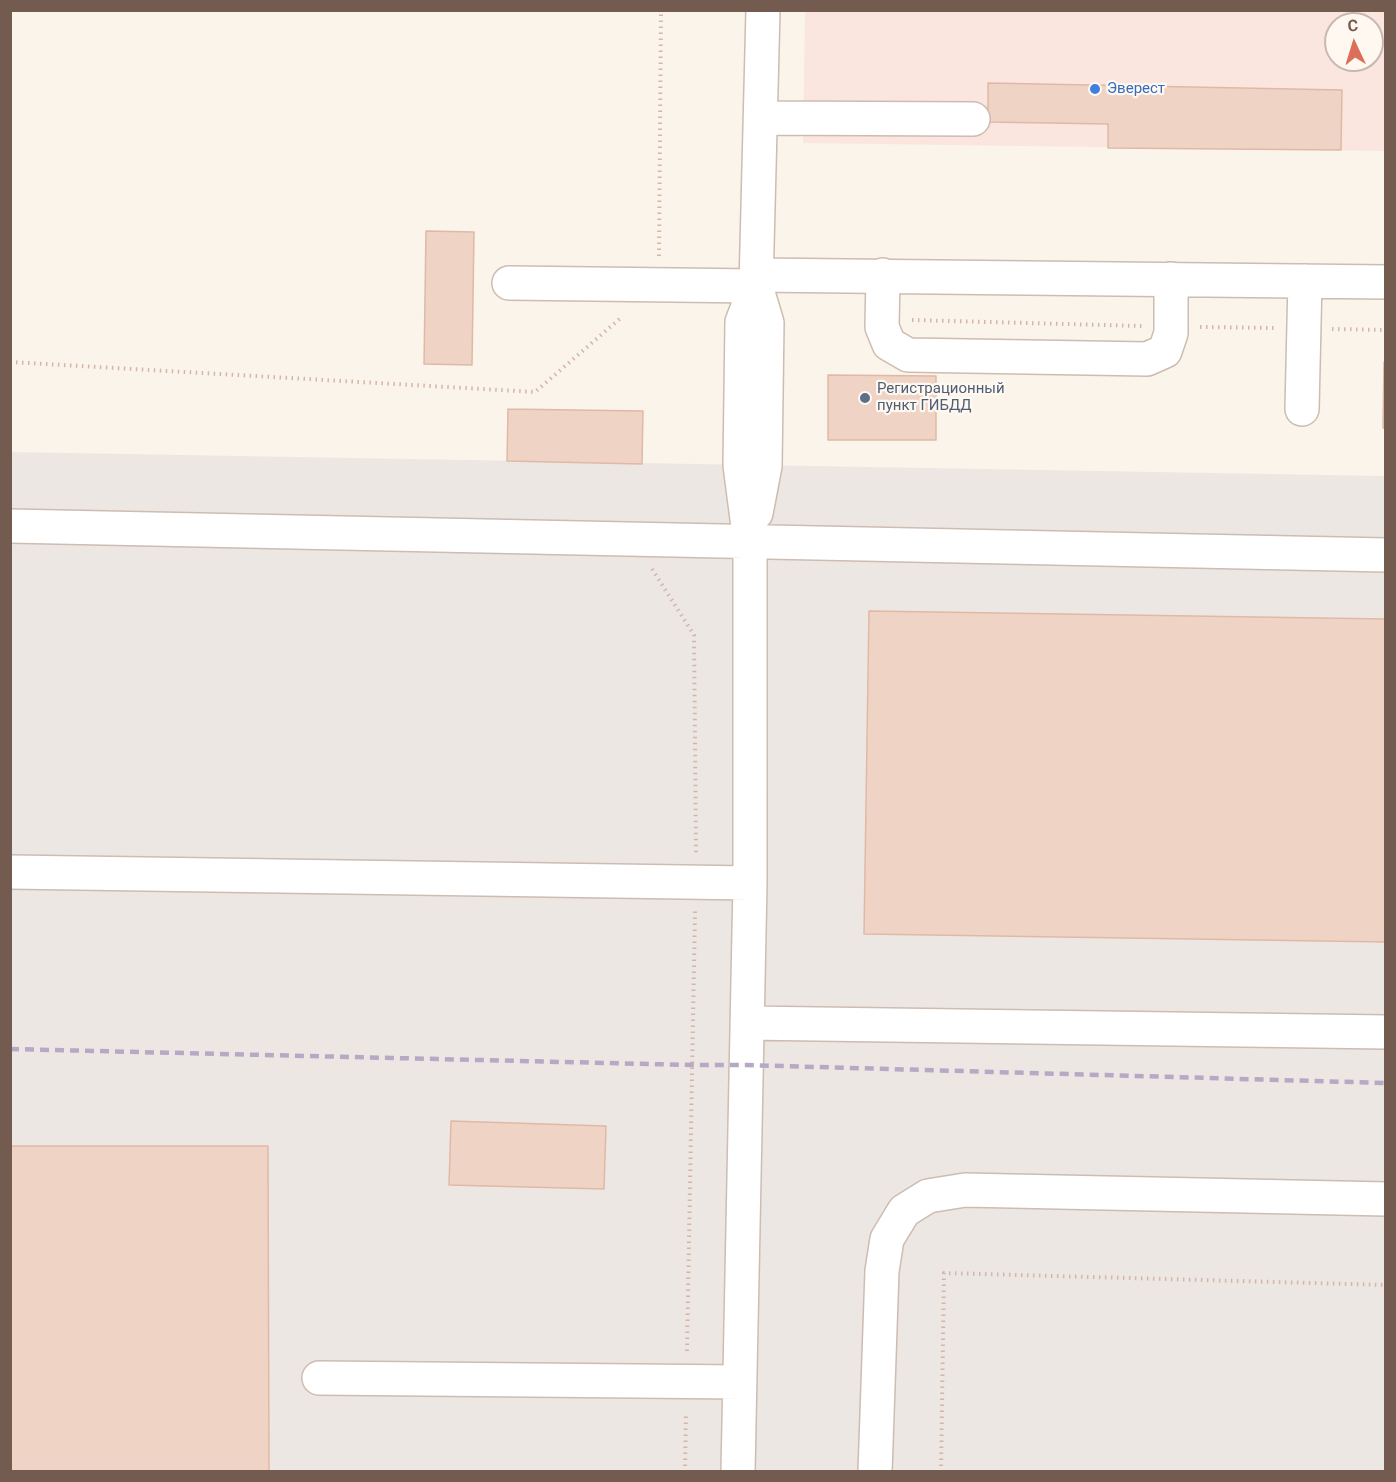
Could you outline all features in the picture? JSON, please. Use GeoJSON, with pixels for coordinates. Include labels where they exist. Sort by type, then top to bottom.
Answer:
{"type":"FeatureCollection","features":[{"type":"Feature","properties":{"kind":"lane"},"geometry":{"type":"LineString","coordinates":[[738,1472],[750,883],[750,542],[765,466],[767,323],[756,281],[763,10]]}},
{"type":"Feature","properties":{"kind":"lane"},"geometry":{"type":"LineString","coordinates":[[760,118],[973,119]]}},
{"type":"Feature","properties":{"kind":"lane"},"geometry":{"type":"LineString","coordinates":[[509,283],[658,285],[884,275],[1386,282]]}},
{"type":"Feature","properties":{"kind":"lane"},"geometry":{"type":"LineString","coordinates":[[884,275],[882,327],[889,344],[908,355],[1147,359],[1165,351],[1171,326],[1171,279]]}},
{"type":"Feature","properties":{"kind":"lane"},"geometry":{"type":"LineString","coordinates":[[1302,409],[1305,281]]}},
{"type":"Feature","properties":{"kind":"lane"},"geometry":{"type":"LineString","coordinates":[[10,526],[1386,555]]}},
{"type":"Feature","properties":{"kind":"lane"},"geometry":{"type":"LineString","coordinates":[[10,872],[750,883]]}},
{"type":"Feature","properties":{"kind":"lane"},"geometry":{"type":"LineString","coordinates":[[747,1023],[1386,1032]]}},
{"type":"Feature","properties":{"kind":"lane"},"geometry":{"type":"LineString","coordinates":[[875,1472],[882,1271],[887,1239],[904,1210],[928,1196],[965,1190],[1386,1199]]}},
{"type":"Feature","properties":{"kind":"lane"},"geometry":{"type":"LineString","coordinates":[[319,1378],[740,1382]]}},
{"type":"Feature","properties":{"kind":"path"},"geometry":{"type":"LineString","coordinates":[[658,285],[661,10]]}},
{"type":"Feature","properties":{"kind":"path"},"geometry":{"type":"LineString","coordinates":[[10,362],[535,392],[623,315]]}},
{"type":"Feature","properties":{"kind":"path"},"geometry":{"type":"LineString","coordinates":[[882,320],[1386,330]]}},
{"type":"Feature","properties":{"kind":"path"},"geometry":{"type":"LineString","coordinates":[[634,540],[694,635],[696,882],[685,1472]]}},
{"type":"Feature","properties":{"kind":"path"},"geometry":{"type":"LineString","coordinates":[[941,1472],[944,1273],[1386,1285]]}},
{"type":"Feature","properties":{"kind":"shaded area","name":"Эверест"},"geometry":{"type":"Polygon","coordinates":[[[805,11],[1385,11],[1385,151],[803,143],[805,11]]]}},
{"type":"Feature","properties":{"kind":"shaded area"},"geometry":{"type":"Polygon","coordinates":[[[11,452],[1385,476],[1385,1471],[11,1472],[11,452]]]}},
{"type":"Feature","properties":{"kind":"building"},"geometry":{"type":"Polygon","coordinates":[[[988,83],[1342,90],[1341,150],[1108,148],[1108,124],[988,122],[988,83]]]}},
{"type":"Feature","properties":{"kind":"building"},"geometry":{"type":"Polygon","coordinates":[[[426,231],[474,232],[472,365],[424,364],[426,231]]]}},
{"type":"Feature","properties":{"kind":"building"},"geometry":{"type":"Polygon","coordinates":[[[1384,362],[1386,362],[1386,428],[1383,428],[1384,362]]]}},
{"type":"Feature","properties":{"kind":"building"},"geometry":{"type":"Polygon","coordinates":[[[828,375],[936,376],[936,440],[828,440],[828,375]]]}},
{"type":"Feature","properties":{"kind":"building"},"geometry":{"type":"Polygon","coordinates":[[[508,409],[643,411],[642,464],[507,461],[508,409]]]}},
{"type":"Feature","properties":{"kind":"building"},"geometry":{"type":"Polygon","coordinates":[[[869,611],[1386,619],[1386,942],[864,934],[869,611]]]}},
{"type":"Feature","properties":{"kind":"building"},"geometry":{"type":"Polygon","coordinates":[[[451,1121],[606,1126],[604,1189],[449,1185],[451,1121]]]}},
{"type":"Feature","properties":{"kind":"building"},"geometry":{"type":"Polygon","coordinates":[[[10,1146],[268,1146],[269,1472],[10,1472],[10,1146]]]}},
{"type":"Feature","properties":{"kind":"railway"},"geometry":{"type":"LineString","coordinates":[[10,1049],[746,1065],[1386,1083]]}},
{"type":"Feature","properties":{"kind":"place","name":"Эверест"},"geometry":{"type":"Point","coordinates":[1095,89]}},
{"type":"Feature","properties":{"kind":"place","name":"Регистрационный пункт ГИБДД"},"geometry":{"type":"Point","coordinates":[865,398]}}]}
